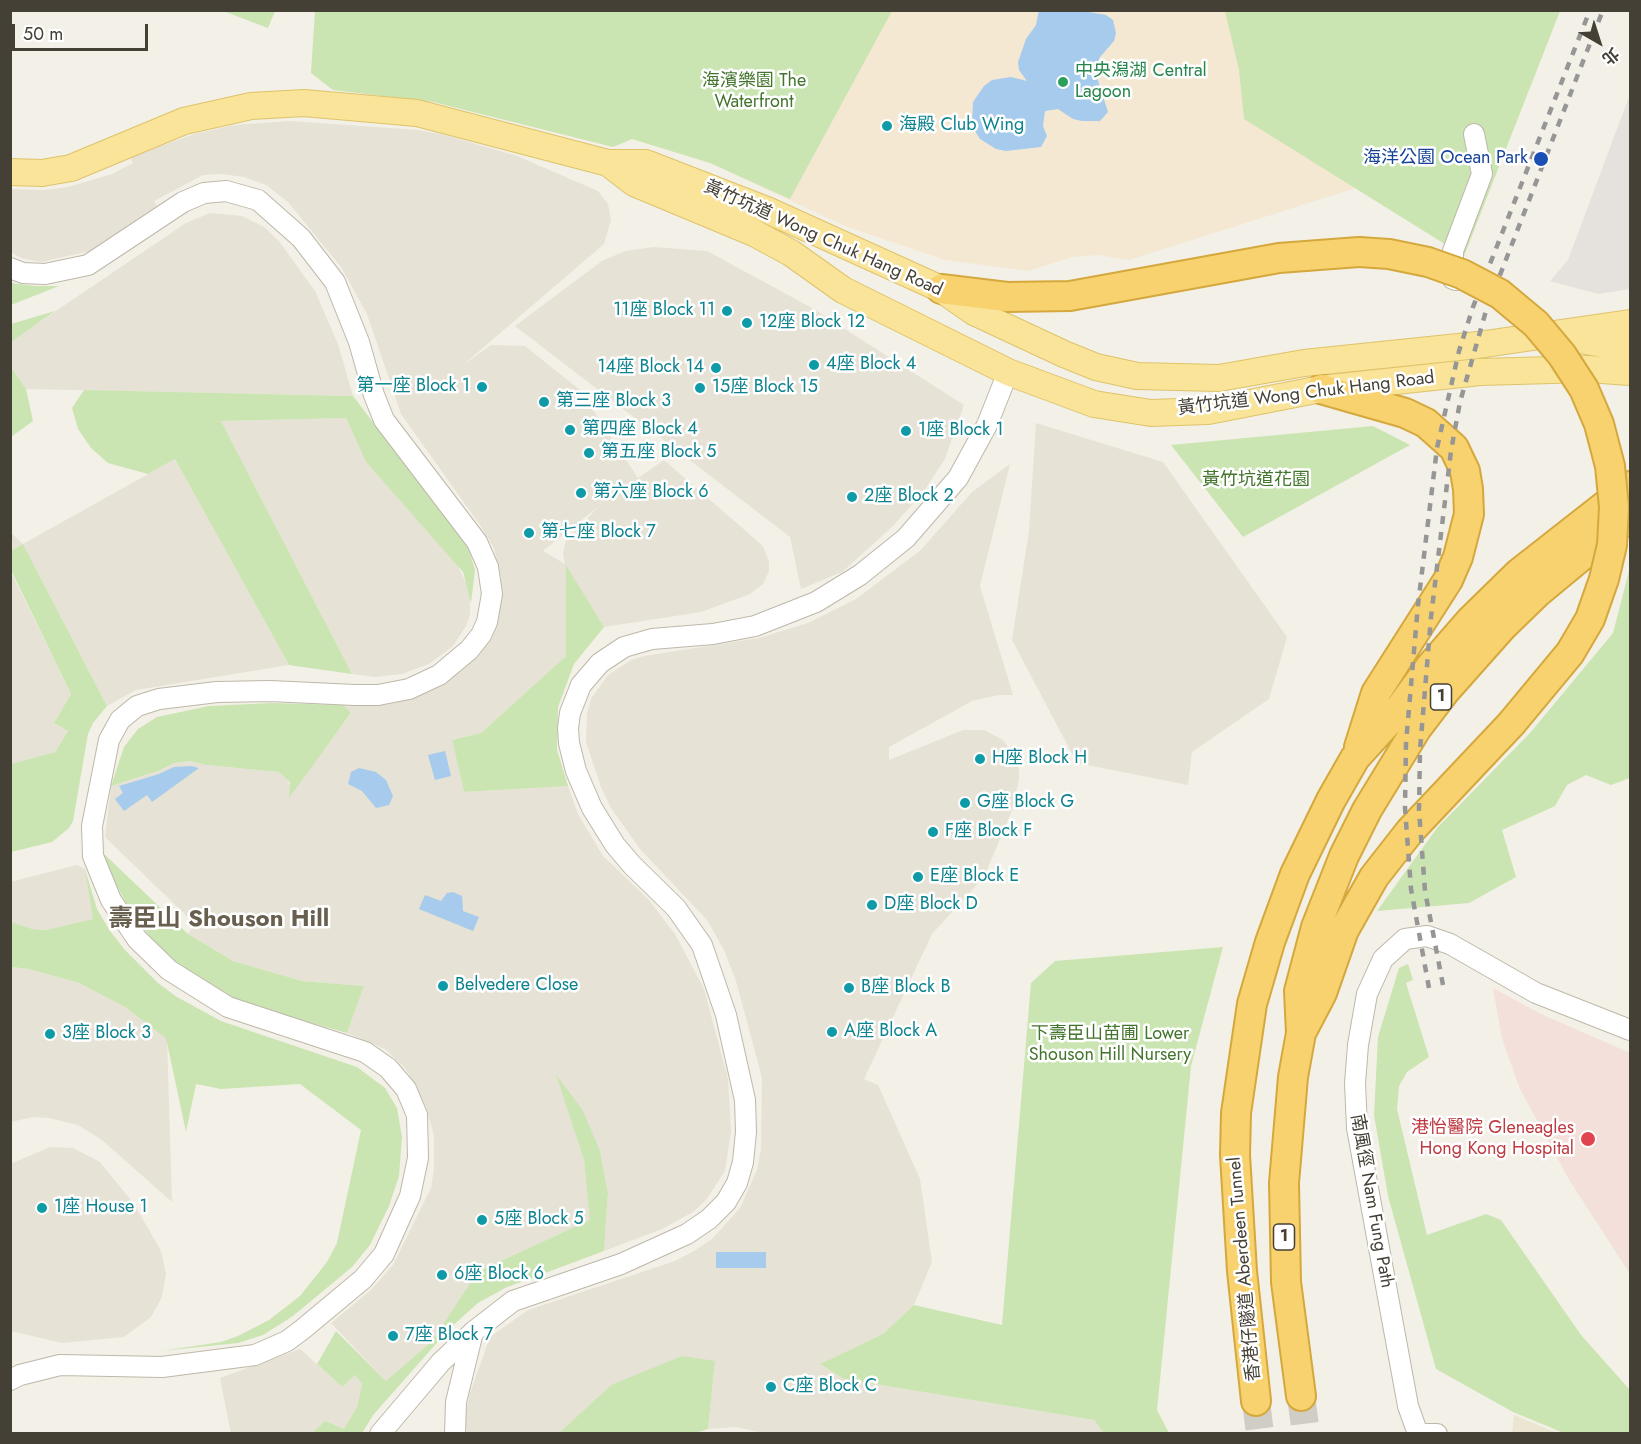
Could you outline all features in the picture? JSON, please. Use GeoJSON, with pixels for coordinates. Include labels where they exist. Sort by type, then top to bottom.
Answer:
{"type":"FeatureCollection","features":[{"type":"Feature","properties":{"kind":"highway"},"geometry":{"type":"LineString","coordinates":[[941,289],[1007,297],[1070,296],[1279,258],[1359,252],[1389,254],[1428,262],[1462,274],[1500,294],[1536,324],[1556,347],[1584,389],[1599,424],[1610,466],[1614,507],[1612,545],[1604,579],[1590,619],[1570,653],[1545,687],[1410,831],[1374,877],[1344,930],[1322,993],[1301,1033]]}},
{"type":"Feature","properties":{"kind":"highway"},"geometry":{"type":"LineString","coordinates":[[1321,389],[1406,413],[1426,423],[1454,448],[1465,471],[1468,489],[1469,514],[1458,557],[1448,580],[1376,693],[1356,758]]}},
{"type":"Feature","properties":{"kind":"highway","name":"香港仔隧道 Aberdeen Tunnel"},"geometry":{"type":"LineString","coordinates":[[1256,1401],[1242,1271],[1235,1166],[1241,1068],[1252,1004],[1270,942],[1295,874],[1331,800],[1356,758],[1470,621],[1519,573],[1630,486]]}},
{"type":"Feature","properties":{"kind":"highway","name":"1"},"geometry":{"type":"LineString","coordinates":[[1301,1396],[1286,1282],[1283,1232],[1287,1129],[1301,1033],[1299,991],[1316,927],[1344,856],[1367,810],[1417,728],[1453,682],[1502,627],[1572,563],[1630,516]]}},
{"type":"Feature","properties":{"kind":"main road","name":"黃竹坑道 Wong Chuk Hang Road"},"geometry":{"type":"LineString","coordinates":[[10,172],[42,173],[71,168],[184,121],[232,109],[285,104],[378,108],[417,113],[608,163],[646,163],[767,210],[855,252],[941,289],[974,312],[1064,354],[1096,367],[1137,376],[1204,379],[1305,363],[1555,335],[1630,323]]}},
{"type":"Feature","properties":{"kind":"main road","name":"黃竹坑道 Wong Chuk Hang Road"},"geometry":{"type":"LineString","coordinates":[[608,163],[634,183],[754,233],[791,254],[843,290],[1008,372],[1094,404],[1151,413],[1208,411],[1321,389],[1480,372],[1588,369],[1630,372]]}},
{"type":"Feature","properties":{"kind":"main road"},"geometry":{"type":"LineString","coordinates":[[843,290],[840,274],[846,260],[855,252]]}},
{"type":"Feature","properties":{"kind":"main road"},"geometry":{"type":"LineString","coordinates":[[994,322],[1006,354],[1008,372],[1021,364],[1041,357],[1064,354]]}},
{"type":"Feature","properties":{"kind":"main road"},"geometry":{"type":"LineString","coordinates":[[1555,335],[1630,349]]}},
{"type":"Feature","properties":{"kind":"street"},"geometry":{"type":"LineString","coordinates":[[1474,134],[1482,174],[1453,252],[1453,279],[1506,305]]}},
{"type":"Feature","properties":{"kind":"street"},"geometry":{"type":"LineString","coordinates":[[10,268],[23,273],[45,274],[88,266],[183,202],[204,193],[226,190],[258,200],[301,238],[335,282],[357,334],[374,395],[384,420],[477,542],[488,567],[492,594],[487,622],[481,635],[469,650],[439,675],[409,688],[378,695],[355,696],[270,691],[217,692],[159,699],[137,706],[120,720],[109,740],[92,826],[93,856],[111,900],[137,939],[169,970],[186,984],[228,1007],[365,1052],[388,1068],[406,1089],[417,1115],[418,1158],[410,1196],[384,1254],[363,1279],[303,1329],[287,1341],[255,1355],[162,1367],[60,1365],[20,1374],[10,1380]]}},
{"type":"Feature","properties":{"kind":"street"},"geometry":{"type":"LineString","coordinates":[[380,1434],[441,1362],[473,1332],[513,1301],[621,1264],[672,1242],[699,1227],[718,1211],[732,1192],[744,1156],[745,1100],[726,1015],[702,945],[676,908],[615,845],[592,808],[576,771],[568,743],[568,728],[570,713],[581,685],[600,663],[624,647],[652,639],[713,634],[769,622],[816,602],[860,575],[906,538],[958,478],[987,425],[1008,372]]}},
{"type":"Feature","properties":{"kind":"street","name":"南風徑 Nam Fung Path"},"geometry":{"type":"LineString","coordinates":[[1437,1434],[1420,1434],[1408,1406],[1357,1128],[1355,1083],[1358,1045],[1367,994],[1383,958],[1405,939],[1427,936],[1450,944],[1536,993],[1630,1030]]}},
{"type":"Feature","properties":{"kind":"street"},"geometry":{"type":"LineString","coordinates":[[454,1434],[456,1402],[473,1332]]}},
{"type":"Feature","properties":{"kind":"shaded area"},"geometry":{"type":"Polygon","coordinates":[[[315,10],[1560,11],[1464,256],[1356,188],[1129,260],[1098,255],[1073,257],[1028,271],[945,260],[845,226],[710,163],[632,139],[613,147],[433,102],[333,90],[311,73],[315,10]]]}},
{"type":"Feature","properties":{"kind":"shaded area"},"geometry":{"type":"Polygon","coordinates":[[[1630,94],[1630,289],[1598,294],[1550,281],[1568,260],[1630,94]]]}},
{"type":"Feature","properties":{"kind":"shaded area"},"geometry":{"type":"Polygon","coordinates":[[[290,121],[418,130],[445,135],[517,156],[598,191],[608,204],[611,220],[604,244],[463,365],[491,345],[525,346],[580,390],[638,478],[664,460],[763,546],[769,562],[769,571],[763,584],[750,594],[701,612],[604,627],[566,566],[566,656],[481,733],[452,740],[464,792],[568,786],[578,814],[603,856],[648,899],[675,934],[704,989],[728,1079],[731,1131],[725,1171],[706,1200],[693,1212],[662,1229],[604,1251],[608,1193],[600,1151],[557,1077],[584,1160],[591,1220],[477,1272],[433,1340],[386,1381],[331,1323],[372,1289],[393,1265],[431,1188],[434,1169],[434,1136],[426,1107],[405,1068],[385,1049],[347,1033],[364,986],[302,981],[233,961],[188,934],[195,924],[105,837],[111,786],[158,771],[174,763],[190,761],[206,765],[279,772],[288,778],[291,793],[351,714],[343,705],[396,703],[429,692],[444,683],[480,651],[501,594],[501,578],[494,548],[401,414],[367,314],[341,267],[288,202],[266,185],[244,177],[222,174],[203,175],[154,201],[157,206],[90,251],[41,262],[21,258],[11,252],[10,189],[45,190],[68,187],[112,174],[133,163],[130,157],[194,134],[234,125],[290,121]],[[599,506],[543,551],[565,564],[563,553],[566,541],[599,506]]]}},
{"type":"Feature","properties":{"kind":"shaded area"},"geometry":{"type":"Polygon","coordinates":[[[210,213],[242,216],[264,227],[279,241],[315,291],[338,344],[353,396],[26,389],[11,367],[10,342],[186,223],[210,213]]]}},
{"type":"Feature","properties":{"kind":"shaded area"},"geometry":{"type":"Polygon","coordinates":[[[653,247],[707,251],[812,308],[964,405],[945,459],[924,491],[893,526],[842,572],[801,589],[790,537],[515,326],[602,261],[625,251],[653,247]]]}},
{"type":"Feature","properties":{"kind":"shaded area"},"geometry":{"type":"Polygon","coordinates":[[[346,418],[366,462],[457,564],[470,592],[470,615],[453,646],[429,664],[402,674],[375,677],[352,674],[221,421],[346,418]]]}},
{"type":"Feature","properties":{"kind":"shaded area"},"geometry":{"type":"Polygon","coordinates":[[[1036,423],[1163,462],[1287,637],[1269,699],[1192,752],[1188,785],[1077,763],[1012,640],[1029,531],[1036,423]]]}},
{"type":"Feature","properties":{"kind":"shaded area"},"geometry":{"type":"Polygon","coordinates":[[[175,459],[289,665],[136,690],[107,706],[23,544],[175,459]]]}},
{"type":"Feature","properties":{"kind":"shaded area"},"geometry":{"type":"Polygon","coordinates":[[[1010,464],[980,586],[1013,695],[999,695],[972,701],[889,747],[889,760],[963,730],[984,730],[1003,740],[1016,758],[1019,769],[1019,780],[1011,813],[984,877],[932,934],[864,1079],[878,1085],[920,1179],[932,1262],[914,1305],[883,1334],[820,1364],[844,1379],[1094,1420],[1104,1433],[768,1434],[736,1427],[708,1429],[715,1361],[611,1385],[559,1433],[467,1434],[465,1418],[470,1393],[490,1337],[528,1310],[675,1261],[712,1239],[740,1208],[757,1170],[761,1149],[762,1078],[736,981],[724,950],[707,920],[640,849],[611,808],[601,787],[586,742],[587,713],[591,699],[608,675],[631,660],[759,638],[808,623],[856,599],[921,550],[972,492],[1010,464]]]}},
{"type":"Feature","properties":{"kind":"shaded area"},"geometry":{"type":"Polygon","coordinates":[[[10,532],[23,544],[11,551],[10,532]]]}},
{"type":"Feature","properties":{"kind":"shaded area"},"geometry":{"type":"Polygon","coordinates":[[[10,570],[71,694],[54,723],[68,731],[55,752],[11,764],[10,570]]]}},
{"type":"Feature","properties":{"kind":"shaded area"},"geometry":{"type":"Polygon","coordinates":[[[77,865],[85,869],[94,919],[46,930],[32,929],[11,922],[10,882],[77,865]]]}},
{"type":"Feature","properties":{"kind":"shaded area"},"geometry":{"type":"Polygon","coordinates":[[[10,967],[29,969],[79,983],[125,1007],[167,1038],[172,1202],[102,1140],[78,1125],[49,1118],[33,1117],[11,1122],[10,967]]]}},
{"type":"Feature","properties":{"kind":"shaded area","name":"港怡醫院 Gleneagles Hong Kong Hospital"},"geometry":{"type":"Polygon","coordinates":[[[1493,988],[1541,1014],[1630,1053],[1630,1274],[1568,1178],[1520,1089],[1502,1039],[1493,988]]]}},
{"type":"Feature","properties":{"kind":"shaded area"},"geometry":{"type":"Polygon","coordinates":[[[50,1147],[73,1148],[100,1162],[134,1204],[161,1251],[166,1274],[162,1297],[151,1317],[124,1337],[62,1343],[11,1331],[10,1164],[50,1147]]]}},
{"type":"Feature","properties":{"kind":"shaded area"},"geometry":{"type":"Polygon","coordinates":[[[300,1349],[342,1387],[355,1375],[362,1384],[357,1407],[344,1429],[325,1421],[312,1433],[231,1434],[220,1378],[300,1349]]]}},
{"type":"Feature","properties":{"kind":"shaded area"},"geometry":{"type":"Polygon","coordinates":[[[1514,1415],[1557,1433],[1512,1433],[1514,1415]]]}},
{"type":"Feature","properties":{"kind":"green space","name":"海濱樂園 The Waterfront"},"geometry":{"type":"Polygon","coordinates":[[[315,10],[892,11],[790,199],[710,163],[632,139],[613,147],[433,102],[333,90],[311,73],[315,10]]]}},
{"type":"Feature","properties":{"kind":"green space"},"geometry":{"type":"Polygon","coordinates":[[[223,11],[275,11],[268,28],[223,11]]]}},
{"type":"Feature","properties":{"kind":"green space"},"geometry":{"type":"Polygon","coordinates":[[[1225,11],[1560,11],[1464,256],[1244,119],[1239,70],[1225,11]]]}},
{"type":"Feature","properties":{"kind":"green space"},"geometry":{"type":"Polygon","coordinates":[[[11,283],[35,286],[59,286],[11,305],[11,283]]]}},
{"type":"Feature","properties":{"kind":"green space"},"geometry":{"type":"Polygon","coordinates":[[[55,311],[11,342],[11,324],[55,311]]]}},
{"type":"Feature","properties":{"kind":"green space"},"geometry":{"type":"Polygon","coordinates":[[[11,367],[26,389],[33,421],[11,437],[11,367]]]}},
{"type":"Feature","properties":{"kind":"green space"},"geometry":{"type":"Polygon","coordinates":[[[84,390],[353,396],[468,547],[475,570],[471,603],[463,572],[366,462],[346,418],[221,421],[352,674],[289,665],[175,459],[148,474],[108,463],[91,448],[78,429],[72,408],[84,390]]]}},
{"type":"Feature","properties":{"kind":"green space","name":"黃竹坑道花園"},"geometry":{"type":"Polygon","coordinates":[[[1373,426],[1410,445],[1243,537],[1171,445],[1373,426]]]}},
{"type":"Feature","properties":{"kind":"green space"},"geometry":{"type":"Polygon","coordinates":[[[23,544],[107,706],[93,723],[88,734],[73,821],[69,828],[52,842],[11,852],[11,764],[55,752],[68,731],[54,723],[71,694],[11,570],[11,551],[23,544]]]}},
{"type":"Feature","properties":{"kind":"green space"},"geometry":{"type":"Polygon","coordinates":[[[566,565],[604,627],[574,664],[558,707],[557,750],[568,786],[464,792],[452,740],[481,733],[566,656],[566,565]]]}},
{"type":"Feature","properties":{"kind":"green space"},"geometry":{"type":"Polygon","coordinates":[[[1630,567],[1630,778],[1611,785],[1586,775],[1567,785],[1555,806],[1502,830],[1516,877],[1469,903],[1377,911],[1437,828],[1530,733],[1613,633],[1630,567]]]}},
{"type":"Feature","properties":{"kind":"green space"},"geometry":{"type":"Polygon","coordinates":[[[272,703],[343,705],[351,713],[289,798],[290,782],[279,772],[206,765],[190,761],[174,763],[158,771],[111,786],[124,747],[138,729],[157,717],[209,706],[272,703]]]}},
{"type":"Feature","properties":{"kind":"green space"},"geometry":{"type":"Polygon","coordinates":[[[103,853],[188,934],[233,961],[302,981],[364,986],[347,1033],[241,1003],[219,993],[180,968],[163,952],[133,916],[111,875],[103,853]]]}},
{"type":"Feature","properties":{"kind":"green space"},"geometry":{"type":"Polygon","coordinates":[[[85,869],[97,909],[110,931],[125,950],[158,983],[177,997],[221,1021],[357,1067],[385,1088],[397,1108],[402,1137],[399,1176],[389,1206],[370,1245],[352,1267],[293,1316],[263,1335],[238,1343],[161,1351],[221,1342],[238,1336],[269,1320],[300,1296],[327,1262],[337,1243],[361,1130],[300,1084],[221,1089],[196,1084],[186,1132],[166,1038],[125,1007],[79,983],[29,969],[11,967],[11,922],[32,929],[46,930],[93,919],[85,869]]]}},
{"type":"Feature","properties":{"kind":"green space","name":"下壽臣山苗圃 Lower Shouson Hill Nursery"},"geometry":{"type":"Polygon","coordinates":[[[1223,947],[1191,1066],[1157,1410],[1169,1433],[1104,1433],[1094,1420],[844,1379],[820,1364],[883,1334],[914,1305],[1002,1325],[1031,983],[1055,961],[1223,947]]]}},
{"type":"Feature","properties":{"kind":"green space"},"geometry":{"type":"Polygon","coordinates":[[[1408,964],[1413,980],[1406,983],[1429,1057],[1407,1072],[1399,1086],[1397,1109],[1427,1235],[1486,1214],[1501,1220],[1581,1335],[1630,1390],[1630,1433],[1564,1433],[1513,1412],[1436,1369],[1388,1196],[1374,1115],[1378,1037],[1399,968],[1408,964]]]}},
{"type":"Feature","properties":{"kind":"green space"},"geometry":{"type":"Polygon","coordinates":[[[556,1075],[582,1109],[600,1151],[608,1193],[604,1251],[505,1288],[478,1303],[450,1328],[374,1414],[362,1433],[312,1433],[325,1421],[344,1429],[357,1407],[362,1384],[355,1375],[342,1387],[317,1364],[336,1331],[386,1381],[433,1340],[477,1272],[590,1220],[584,1160],[556,1075]]]}},
{"type":"Feature","properties":{"kind":"green space"},"geometry":{"type":"Polygon","coordinates":[[[682,1356],[715,1361],[708,1429],[692,1434],[559,1433],[611,1385],[682,1356]]]}},
{"type":"Feature","properties":{"kind":"water","name":"中央潟湖 Central Lagoon"},"geometry":{"type":"Polygon","coordinates":[[[1039,10],[1083,11],[1106,15],[1113,20],[1116,33],[1114,41],[1100,57],[1095,71],[1108,112],[1100,121],[1082,121],[1073,119],[1058,109],[1045,111],[1043,126],[1047,136],[1041,147],[1006,151],[996,149],[980,139],[975,131],[972,122],[973,102],[984,86],[992,80],[1011,77],[1027,81],[1019,70],[1018,62],[1026,39],[1036,25],[1039,10]]]}},
{"type":"Feature","properties":{"kind":"water"},"geometry":{"type":"Polygon","coordinates":[[[445,751],[451,776],[435,780],[428,755],[445,751]]]}},
{"type":"Feature","properties":{"kind":"water"},"geometry":{"type":"Polygon","coordinates":[[[174,767],[199,768],[152,802],[147,795],[124,811],[115,799],[123,793],[119,786],[174,767]]]}},
{"type":"Feature","properties":{"kind":"water"},"geometry":{"type":"Polygon","coordinates":[[[359,768],[376,772],[386,780],[393,796],[389,805],[376,808],[362,791],[348,784],[351,772],[359,768]]]}},
{"type":"Feature","properties":{"kind":"water"},"geometry":{"type":"Polygon","coordinates":[[[453,892],[462,896],[463,911],[479,917],[473,931],[419,909],[425,895],[441,901],[447,893],[453,892]]]}},
{"type":"Feature","properties":{"kind":"water"},"geometry":{"type":"Polygon","coordinates":[[[716,1252],[766,1252],[766,1268],[716,1268],[716,1252]]]}},
{"type":"Feature","properties":{"kind":"tunnel"},"geometry":{"type":"LineString","coordinates":[[1301,1396],[1306,1434]]}},
{"type":"Feature","properties":{"kind":"tunnel"},"geometry":{"type":"LineString","coordinates":[[1256,1401],[1260,1434]]}},
{"type":"Feature","properties":{"kind":"railway"},"geometry":{"type":"LineString","coordinates":[[1429,988],[1411,889],[1405,808],[1406,743],[1418,605],[1437,448],[1459,351],[1473,307],[1590,10]]}},
{"type":"Feature","properties":{"kind":"railway"},"geometry":{"type":"LineString","coordinates":[[1443,985],[1425,891],[1419,810],[1420,750],[1431,617],[1451,451],[1460,402],[1486,311],[1603,10]]}},
{"type":"Feature","properties":{"kind":"place","name":"中央潟湖 Central Lagoon"},"geometry":{"type":"Point","coordinates":[1063,82]}},
{"type":"Feature","properties":{"kind":"place","name":"海殿 Club Wing"},"geometry":{"type":"Point","coordinates":[887,126]}},
{"type":"Feature","properties":{"kind":"place","name":"海洋公園 Ocean Park"},"geometry":{"type":"Point","coordinates":[1541,159]}},
{"type":"Feature","properties":{"kind":"place","name":"11座 Block 11"},"geometry":{"type":"Point","coordinates":[727,311]}},
{"type":"Feature","properties":{"kind":"place","name":"12座 Block 12"},"geometry":{"type":"Point","coordinates":[747,323]}},
{"type":"Feature","properties":{"kind":"place","name":"4座 Block 4"},"geometry":{"type":"Point","coordinates":[814,365]}},
{"type":"Feature","properties":{"kind":"place","name":"14座 Block 14"},"geometry":{"type":"Point","coordinates":[716,368]}},
{"type":"Feature","properties":{"kind":"place","name":"第一座 Block 1"},"geometry":{"type":"Point","coordinates":[482,387]}},
{"type":"Feature","properties":{"kind":"place","name":"15座 Block 15"},"geometry":{"type":"Point","coordinates":[700,388]}},
{"type":"Feature","properties":{"kind":"place","name":"第三座 Block 3"},"geometry":{"type":"Point","coordinates":[544,402]}},
{"type":"Feature","properties":{"kind":"place","name":"第四座 Block 4"},"geometry":{"type":"Point","coordinates":[570,430]}},
{"type":"Feature","properties":{"kind":"place","name":"1座 Block 1"},"geometry":{"type":"Point","coordinates":[906,431]}},
{"type":"Feature","properties":{"kind":"place","name":"第五座 Block 5"},"geometry":{"type":"Point","coordinates":[589,453]}},
{"type":"Feature","properties":{"kind":"place","name":"第六座 Block 6"},"geometry":{"type":"Point","coordinates":[581,493]}},
{"type":"Feature","properties":{"kind":"place","name":"2座 Block 2"},"geometry":{"type":"Point","coordinates":[852,497]}},
{"type":"Feature","properties":{"kind":"place","name":"第七座 Block 7"},"geometry":{"type":"Point","coordinates":[529,533]}},
{"type":"Feature","properties":{"kind":"place","name":"H座 Block H"},"geometry":{"type":"Point","coordinates":[980,759]}},
{"type":"Feature","properties":{"kind":"place","name":"G座 Block G"},"geometry":{"type":"Point","coordinates":[965,803]}},
{"type":"Feature","properties":{"kind":"place","name":"F座 Block F"},"geometry":{"type":"Point","coordinates":[933,832]}},
{"type":"Feature","properties":{"kind":"place","name":"E座 Block E"},"geometry":{"type":"Point","coordinates":[918,877]}},
{"type":"Feature","properties":{"kind":"place","name":"D座 Block D"},"geometry":{"type":"Point","coordinates":[872,905]}},
{"type":"Feature","properties":{"kind":"place","name":"Belvedere Close"},"geometry":{"type":"Point","coordinates":[443,986]}},
{"type":"Feature","properties":{"kind":"place","name":"B座 Block B"},"geometry":{"type":"Point","coordinates":[849,988]}},
{"type":"Feature","properties":{"kind":"place","name":"A座 Block A"},"geometry":{"type":"Point","coordinates":[832,1032]}},
{"type":"Feature","properties":{"kind":"place","name":"3座 Block 3"},"geometry":{"type":"Point","coordinates":[50,1034]}},
{"type":"Feature","properties":{"kind":"place","name":"港怡醫院 Gleneagles Hong Kong Hospital"},"geometry":{"type":"Point","coordinates":[1588,1139]}},
{"type":"Feature","properties":{"kind":"place","name":"1座 House 1"},"geometry":{"type":"Point","coordinates":[42,1208]}},
{"type":"Feature","properties":{"kind":"place","name":"5座 Block 5"},"geometry":{"type":"Point","coordinates":[482,1220]}},
{"type":"Feature","properties":{"kind":"place","name":"6座 Block 6"},"geometry":{"type":"Point","coordinates":[442,1275]}},
{"type":"Feature","properties":{"kind":"place","name":"7座 Block 7"},"geometry":{"type":"Point","coordinates":[393,1336]}},
{"type":"Feature","properties":{"kind":"place","name":"C座 Block C"},"geometry":{"type":"Point","coordinates":[771,1387]}},
{"type":"Feature","properties":{"kind":"district","name":"壽臣山 Shouson Hill"},"geometry":{"type":"Point","coordinates":[219,920]}}]}
